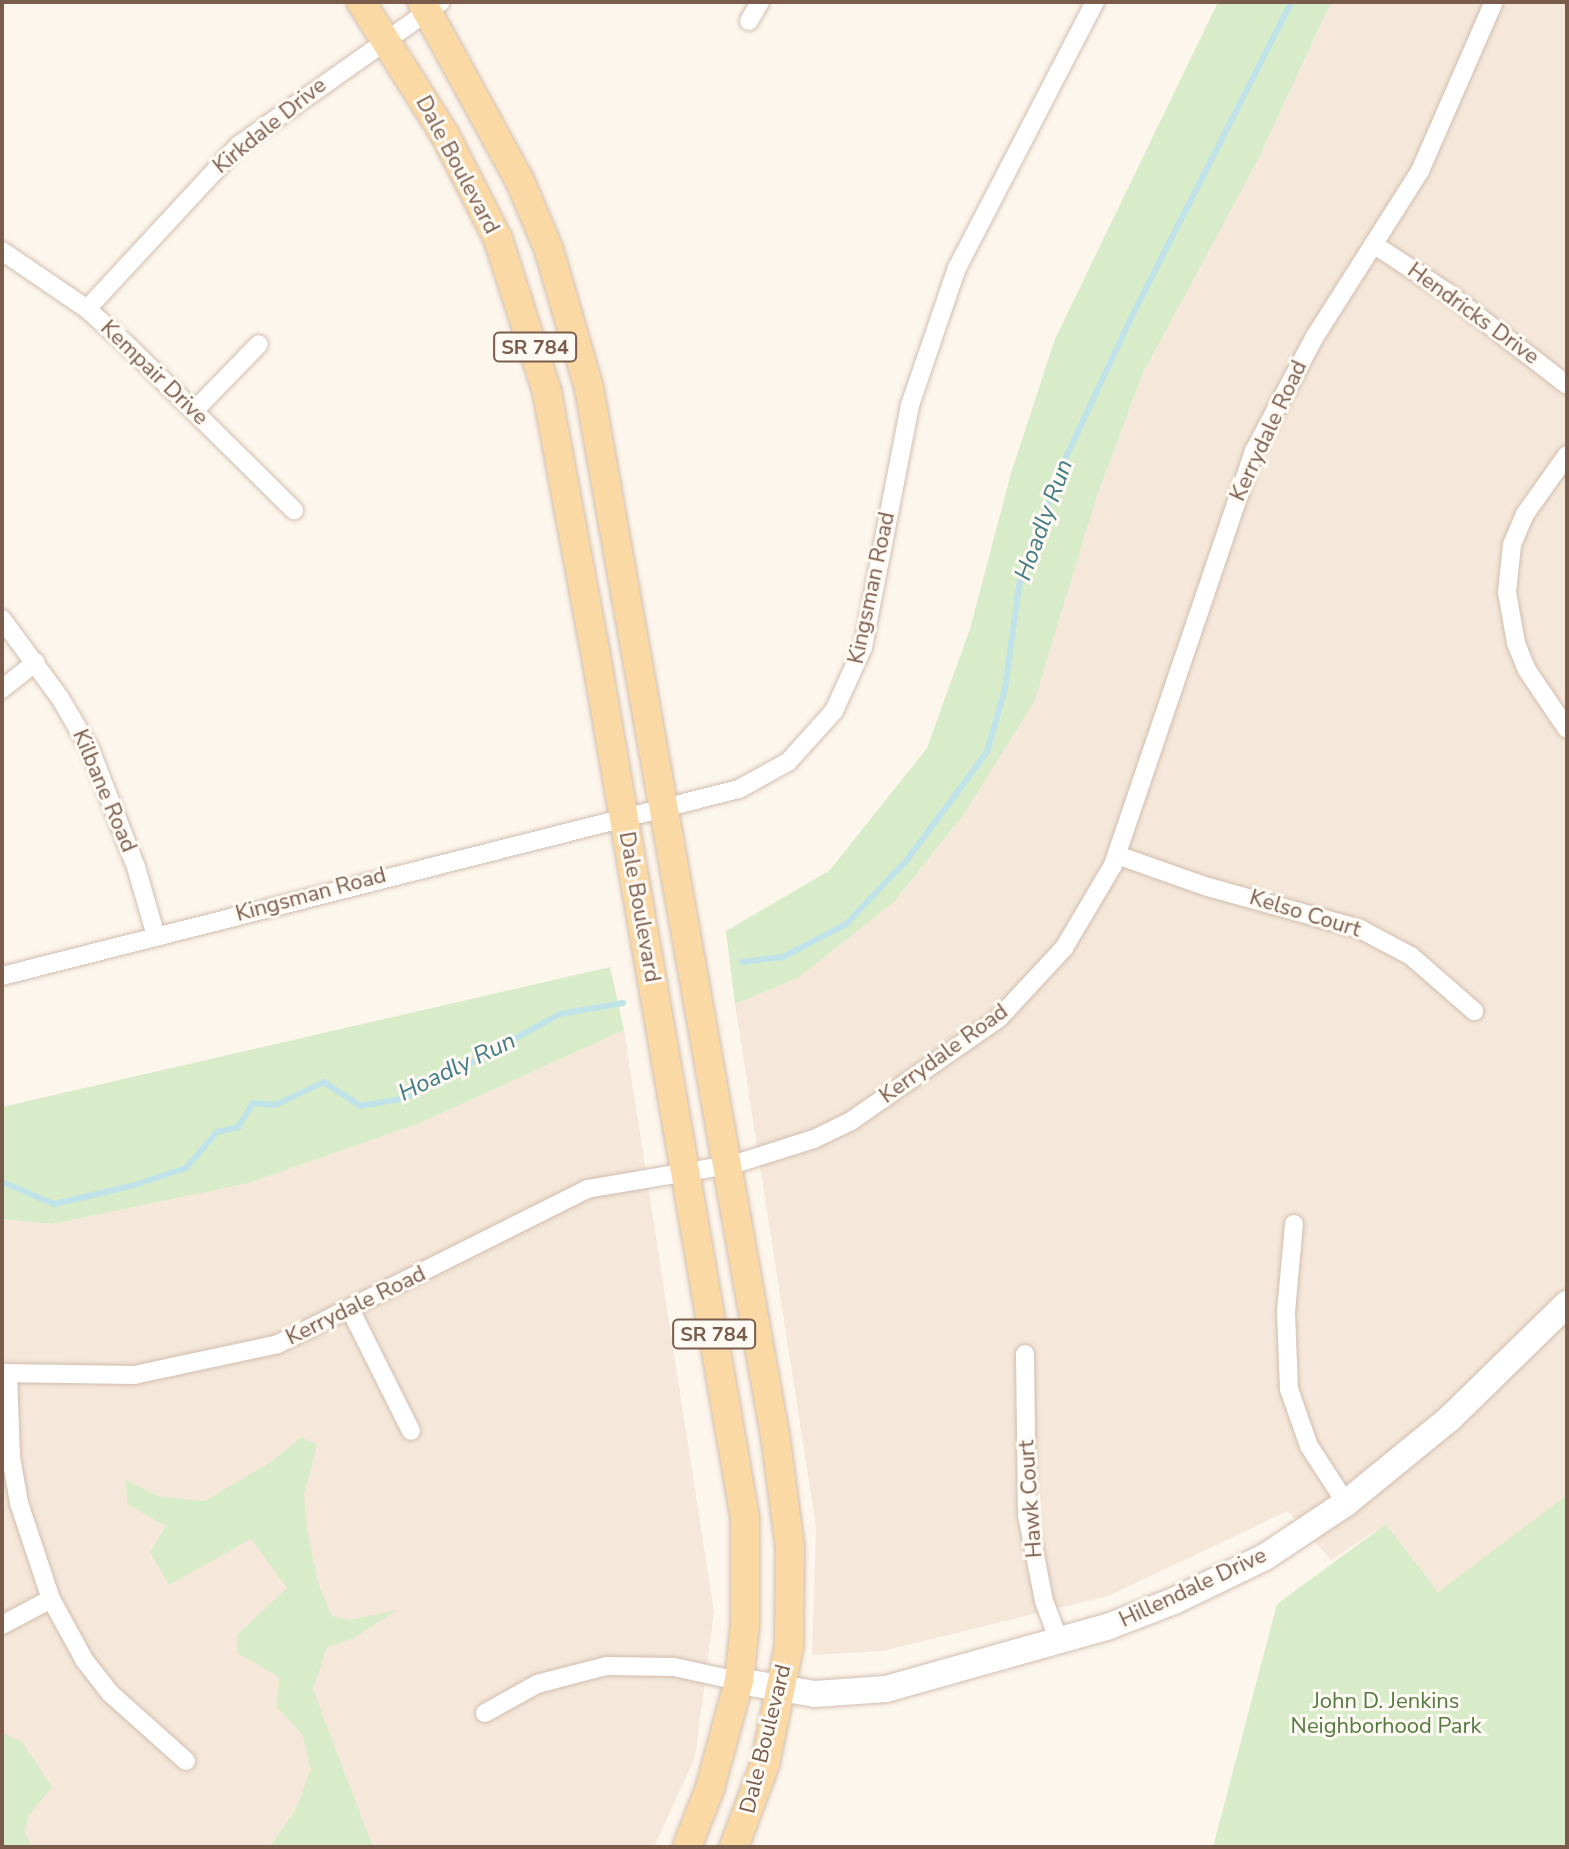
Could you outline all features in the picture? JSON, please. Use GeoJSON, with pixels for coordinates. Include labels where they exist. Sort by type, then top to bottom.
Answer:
{"type":"FeatureCollection","features":[{"type":"Feature","properties":{"kind":"main road","name":"Dale Boulevard"},"geometry":{"type":"LineString","coordinates":[[361,2],[474,186],[530,331],[550,407],[623,817],[745,1518],[745,1625],[739,1681],[714,1774],[687,1847]]}},
{"type":"Feature","properties":{"kind":"main road","name":"Dale Boulevard"},"geometry":{"type":"LineString","coordinates":[[430,5],[520,181],[572,323],[597,431],[727,1165],[790,1547],[792,1600],[782,1692],[765,1764],[734,1847]]}},
{"type":"Feature","properties":{"kind":"main road","name":"Hillendale Drive"},"geometry":{"type":"LineString","coordinates":[[739,1681],[782,1692],[886,1689],[1059,1641],[1158,1608],[1240,1570],[1346,1503],[1449,1419],[1567,1304]]}},
{"type":"Feature","properties":{"kind":"street"},"geometry":{"type":"LineString","coordinates":[[749,21],[760,2]]}},
{"type":"Feature","properties":{"kind":"street","name":"Kingsman Road"},"geometry":{"type":"LineString","coordinates":[[2,976],[739,789],[788,762],[814,737],[850,683],[863,647],[910,405],[931,336],[988,202],[1095,2]]}},
{"type":"Feature","properties":{"kind":"street","name":"Kerrydale Road"},"geometry":{"type":"LineString","coordinates":[[5,1374],[158,1372],[278,1344],[351,1311],[587,1189],[775,1154],[851,1121],[999,1018],[1064,948],[1117,855],[1248,464],[1314,338],[1376,246],[1420,171],[1494,2]]}},
{"type":"Feature","properties":{"kind":"street","name":"Kirkdale Drive"},"geometry":{"type":"LineString","coordinates":[[87,309],[239,145],[430,5]]}},
{"type":"Feature","properties":{"kind":"street","name":"Hendricks Drive"},"geometry":{"type":"LineString","coordinates":[[1376,246],[1448,293],[1567,385]]}},
{"type":"Feature","properties":{"kind":"street","name":"Kempair Drive"},"geometry":{"type":"LineString","coordinates":[[2,251],[87,309],[294,510]]}},
{"type":"Feature","properties":{"kind":"street"},"geometry":{"type":"LineString","coordinates":[[194,411],[259,344]]}},
{"type":"Feature","properties":{"kind":"street"},"geometry":{"type":"LineString","coordinates":[[1567,455],[1525,514],[1512,545],[1507,592],[1516,643],[1527,670],[1567,729]]}},
{"type":"Feature","properties":{"kind":"street","name":"Kilbane Road"},"geometry":{"type":"LineString","coordinates":[[2,619],[36,662],[90,749],[112,799],[156,936]]}},
{"type":"Feature","properties":{"kind":"street"},"geometry":{"type":"LineString","coordinates":[[2,689],[36,662]]}},
{"type":"Feature","properties":{"kind":"street","name":"Kelso Court"},"geometry":{"type":"LineString","coordinates":[[1117,855],[1208,887],[1360,929],[1411,956],[1474,1011]]}},
{"type":"Feature","properties":{"kind":"street"},"geometry":{"type":"LineString","coordinates":[[1294,1224],[1286,1312],[1289,1389],[1309,1446],[1346,1503]]}},
{"type":"Feature","properties":{"kind":"street"},"geometry":{"type":"LineString","coordinates":[[351,1311],[411,1431]]}},
{"type":"Feature","properties":{"kind":"street","name":"Hawk Court"},"geometry":{"type":"LineString","coordinates":[[1025,1354],[1027,1515],[1044,1601],[1059,1641]]}},
{"type":"Feature","properties":{"kind":"street"},"geometry":{"type":"LineString","coordinates":[[5,1374],[19,1503],[51,1599],[73,1642],[110,1693],[186,1761]]}},
{"type":"Feature","properties":{"kind":"street"},"geometry":{"type":"LineString","coordinates":[[2,1625],[51,1599]]}},
{"type":"Feature","properties":{"kind":"street"},"geometry":{"type":"LineString","coordinates":[[485,1713],[537,1684],[606,1666],[674,1667],[739,1681]]}},
{"type":"Feature","properties":{"kind":"shaded area"},"geometry":{"type":"Polygon","coordinates":[[[1331,2],[1567,2],[1567,1495],[1438,1592],[1386,1524],[1331,1560],[1288,1511],[1108,1596],[883,1651],[812,1655],[816,1527],[735,1004],[798,978],[894,902],[964,814],[1033,702],[1095,502],[1143,373],[1258,160],[1331,2]]]}},
{"type":"Feature","properties":{"kind":"shaded area"},"geometry":{"type":"Polygon","coordinates":[[[624,1030],[714,1612],[695,1757],[654,1847],[2,1847],[2,1219],[53,1224],[249,1183],[420,1123],[624,1030]]]}},
{"type":"Feature","properties":{"kind":"green space"},"geometry":{"type":"Polygon","coordinates":[[[1218,2],[1331,2],[1258,160],[1143,373],[1095,502],[1034,702],[964,814],[894,902],[798,978],[735,1004],[726,931],[830,870],[927,748],[970,629],[1011,473],[1055,339],[1218,2]]]}},
{"type":"Feature","properties":{"kind":"green space"},"geometry":{"type":"Polygon","coordinates":[[[610,967],[624,1030],[420,1123],[249,1183],[53,1224],[2,1219],[2,1107],[610,967]]]}},
{"type":"Feature","properties":{"kind":"green space"},"geometry":{"type":"Polygon","coordinates":[[[301,1437],[317,1445],[304,1495],[307,1530],[319,1586],[332,1616],[350,1620],[397,1610],[354,1638],[327,1647],[313,1690],[373,1847],[269,1847],[295,1811],[311,1770],[302,1734],[277,1708],[279,1677],[237,1653],[238,1634],[287,1588],[251,1539],[169,1585],[150,1552],[166,1526],[127,1504],[126,1480],[161,1497],[205,1501],[271,1462],[301,1437]]]}},
{"type":"Feature","properties":{"kind":"green space","name":"John D. Jenkins Neighborhood Park"},"geometry":{"type":"Polygon","coordinates":[[[1567,1495],[1567,1847],[1213,1847],[1277,1604],[1386,1524],[1438,1592],[1567,1495]]]}},
{"type":"Feature","properties":{"kind":"green space"},"geometry":{"type":"Polygon","coordinates":[[[2,1733],[23,1743],[52,1787],[28,1816],[25,1833],[32,1847],[2,1847],[2,1733]]]}},
{"type":"Feature","properties":{"kind":"waterway","name":"Hoadly Run"},"geometry":{"type":"LineString","coordinates":[[742,962],[783,957],[846,924],[907,860],[987,752],[1005,689],[1019,586],[1061,468],[1130,320],[1291,2]]}},
{"type":"Feature","properties":{"kind":"waterway","name":"Hoadly Run"},"geometry":{"type":"LineString","coordinates":[[2,1182],[54,1204],[131,1186],[186,1168],[217,1132],[238,1127],[253,1103],[275,1105],[324,1082],[360,1106],[406,1098],[560,1014],[623,1003]]}}]}
